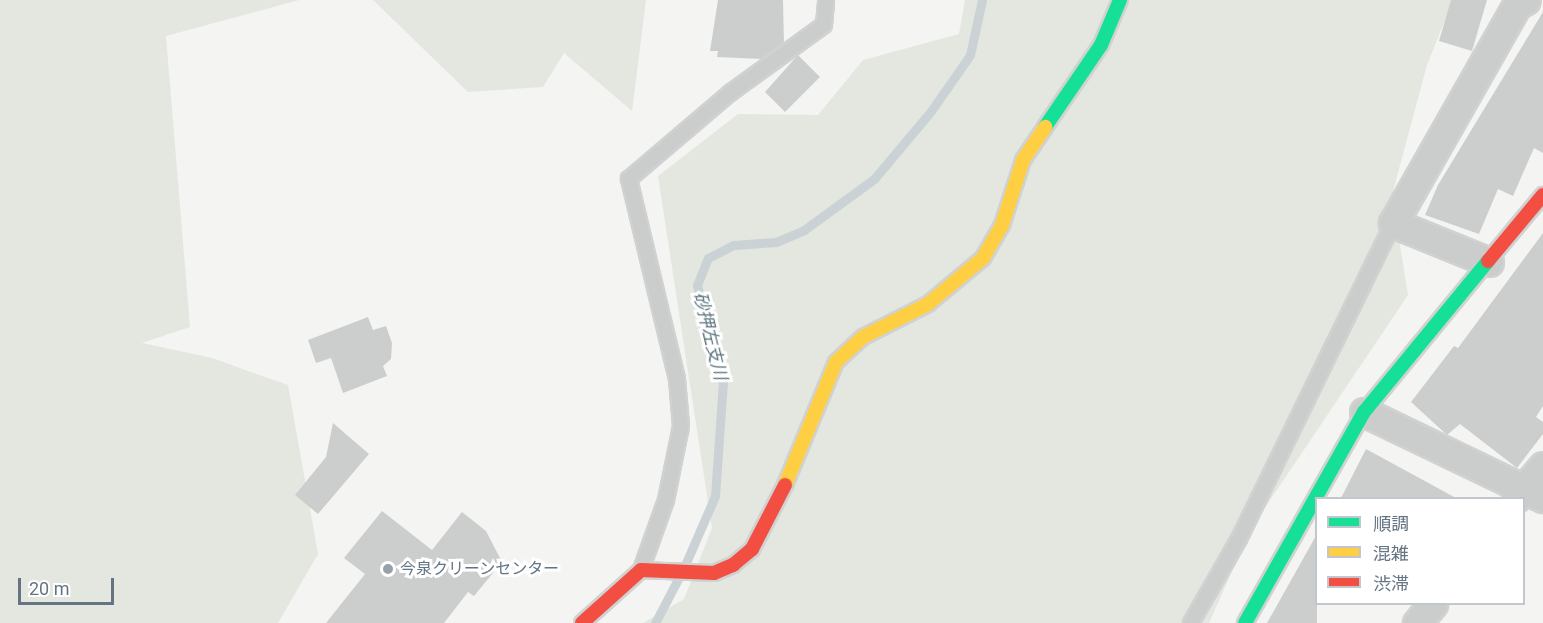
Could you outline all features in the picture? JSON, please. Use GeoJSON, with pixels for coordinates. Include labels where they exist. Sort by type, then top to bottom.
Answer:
{"type":"FeatureCollection","features":[{"type":"Feature","properties":{"kind":"street"},"geometry":{"type":"LineString","coordinates":[[582,623],[641,570],[714,573],[733,565],[752,549],[772,515],[836,362],[863,337],[928,304],[983,258],[1002,225],[1023,160],[1101,45],[1120,0]]}},
{"type":"Feature","properties":{"kind":"street"},"geometry":{"type":"LineString","coordinates":[[1489,262],[1393,223],[1517,5],[1526,0]]}},
{"type":"Feature","properties":{"kind":"street"},"geometry":{"type":"LineString","coordinates":[[1533,0],[1543,5]]}},
{"type":"Feature","properties":{"kind":"street"},"geometry":{"type":"LineString","coordinates":[[1316,497],[1364,412],[1543,195]]}},
{"type":"Feature","properties":{"kind":"street"},"geometry":{"type":"LineString","coordinates":[[1364,412],[1528,495],[1543,466]]}},
{"type":"Feature","properties":{"kind":"street"},"geometry":{"type":"LineString","coordinates":[[1245,623],[1315,499]]}},
{"type":"Feature","properties":{"kind":"street"},"geometry":{"type":"LineString","coordinates":[[1417,623],[1431,605]]}},
{"type":"Feature","properties":{"kind":"lane"},"geometry":{"type":"LineString","coordinates":[[641,570],[666,500],[681,426],[677,379],[629,179],[730,93],[824,25],[826,0]]}},
{"type":"Feature","properties":{"kind":"lane"},"geometry":{"type":"LineString","coordinates":[[1191,623],[1239,539],[1393,223]]}},
{"type":"Feature","properties":{"kind":"shaded area"},"geometry":{"type":"Polygon","coordinates":[[[0,0],[299,0],[166,36],[190,327],[142,343],[212,358],[288,385],[318,554],[278,623],[0,623],[0,0]]]}},
{"type":"Feature","properties":{"kind":"shaded area"},"geometry":{"type":"Polygon","coordinates":[[[373,0],[646,0],[632,111],[564,53],[543,87],[468,92],[373,0]]]}},
{"type":"Feature","properties":{"kind":"shaded area"},"geometry":{"type":"Polygon","coordinates":[[[965,0],[1453,0],[1427,65],[1392,195],[1408,295],[1252,527],[1209,623],[643,623],[684,599],[712,528],[658,176],[738,114],[818,115],[863,60],[959,34],[965,0]]]}},
{"type":"Feature","properties":{"kind":"building"},"geometry":{"type":"Polygon","coordinates":[[[718,0],[783,0],[784,43],[762,59],[717,57],[718,51],[710,51],[718,0]]]}},
{"type":"Feature","properties":{"kind":"building"},"geometry":{"type":"Polygon","coordinates":[[[1451,0],[1487,0],[1472,51],[1439,41],[1451,0]]]}},
{"type":"Feature","properties":{"kind":"building"},"geometry":{"type":"Polygon","coordinates":[[[1543,12],[1543,153],[1534,148],[1513,196],[1498,189],[1479,234],[1425,215],[1438,185],[1543,12]]]}},
{"type":"Feature","properties":{"kind":"building"},"geometry":{"type":"Polygon","coordinates":[[[798,55],[820,77],[785,112],[765,92],[798,55]]]}},
{"type":"Feature","properties":{"kind":"building"},"geometry":{"type":"Polygon","coordinates":[[[1543,233],[1543,406],[1536,417],[1543,422],[1543,434],[1517,468],[1460,424],[1447,435],[1411,402],[1454,346],[1458,348],[1543,233]]]}},
{"type":"Feature","properties":{"kind":"building"},"geometry":{"type":"Polygon","coordinates":[[[368,317],[373,330],[386,326],[392,343],[391,359],[383,366],[387,376],[343,393],[331,358],[316,363],[308,340],[368,317]]]}},
{"type":"Feature","properties":{"kind":"building"},"geometry":{"type":"Polygon","coordinates":[[[333,423],[369,454],[318,514],[295,495],[326,457],[333,423]]]}},
{"type":"Feature","properties":{"kind":"building"},"geometry":{"type":"Polygon","coordinates":[[[1366,449],[1454,497],[1342,497],[1366,449]]]}},
{"type":"Feature","properties":{"kind":"building","name":"今泉クリーンセンター"},"geometry":{"type":"Polygon","coordinates":[[[382,511],[432,550],[462,512],[486,531],[502,562],[474,596],[468,592],[444,623],[326,623],[365,574],[344,558],[382,511]]]}},
{"type":"Feature","properties":{"kind":"building"},"geometry":{"type":"Polygon","coordinates":[[[1315,538],[1317,623],[1267,623],[1315,538]]]}},
{"type":"Feature","properties":{"kind":"waterway","name":"砂押左支川"},"geometry":{"type":"LineString","coordinates":[[685,565],[715,496],[723,383],[697,285],[708,258],[734,245],[776,242],[804,230],[874,179],[931,111],[970,55],[982,0]]}},
{"type":"Feature","properties":{"kind":"waterway","name":"砂押左支川"},"geometry":{"type":"LineString","coordinates":[[655,623],[679,577]]}},
{"type":"Feature","properties":{"kind":"traffic: fast"},"geometry":{"type":"LineString","coordinates":[[1045,127],[1101,45],[1120,0]]}},
{"type":"Feature","properties":{"kind":"traffic: fast"},"geometry":{"type":"LineString","coordinates":[[1316,497],[1364,412],[1488,261]]}},
{"type":"Feature","properties":{"kind":"traffic: fast"},"geometry":{"type":"LineString","coordinates":[[1245,623],[1315,499]]}},
{"type":"Feature","properties":{"kind":"traffic: slow"},"geometry":{"type":"LineString","coordinates":[[785,485],[836,362],[863,337],[928,304],[983,258],[1002,225],[1023,160],[1045,127]]}},
{"type":"Feature","properties":{"kind":"traffic: jam"},"geometry":{"type":"LineString","coordinates":[[1488,261],[1543,195]]}},
{"type":"Feature","properties":{"kind":"traffic: jam"},"geometry":{"type":"LineString","coordinates":[[582,623],[641,570],[714,573],[733,565],[752,549],[785,485]]}},
{"type":"Feature","properties":{"kind":"place","name":"今泉クリーンセンター"},"geometry":{"type":"Point","coordinates":[388,569]}}]}
